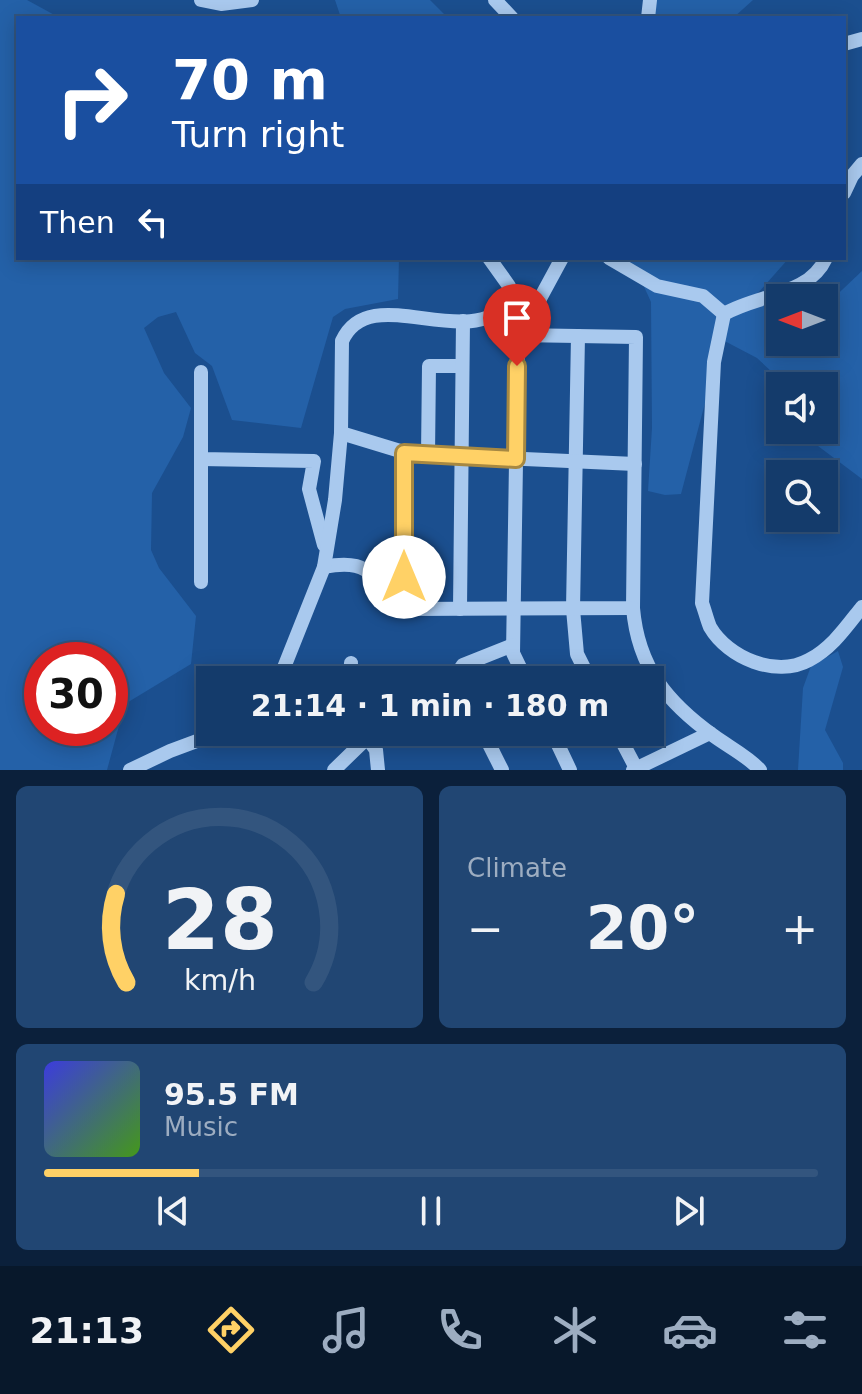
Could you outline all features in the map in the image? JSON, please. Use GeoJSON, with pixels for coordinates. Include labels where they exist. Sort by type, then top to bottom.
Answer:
{"type":"FeatureCollection","features":[{"type":"Feature","properties":{"kind":"street"},"geometry":{"type":"LineString","coordinates":[[201,0],[221,4],[252,0]]}},
{"type":"Feature","properties":{"kind":"street"},"geometry":{"type":"LineString","coordinates":[[495,0],[510,16]]}},
{"type":"Feature","properties":{"kind":"street"},"geometry":{"type":"LineString","coordinates":[[846,189],[862,164]]}},
{"type":"Feature","properties":{"kind":"street"},"geometry":{"type":"LineString","coordinates":[[284,666],[325,560],[335,500],[341,433],[342,341],[346,331],[357,321],[375,315],[397,314],[436,321],[483,321],[500,313],[510,302],[509,286],[490,260]]}},
{"type":"Feature","properties":{"kind":"street"},"geometry":{"type":"LineString","coordinates":[[514,331],[536,306],[561,260]]}},
{"type":"Feature","properties":{"kind":"street"},"geometry":{"type":"LineString","coordinates":[[612,260],[657,286],[703,296],[724,314]]}},
{"type":"Feature","properties":{"kind":"street"},"geometry":{"type":"LineString","coordinates":[[825,260],[809,282],[786,292],[743,303],[724,314],[714,362],[702,603],[710,626],[725,645],[751,661],[779,667],[807,662],[833,643],[862,607]]}},
{"type":"Feature","properties":{"kind":"street"},"geometry":{"type":"LineString","coordinates":[[500,313],[514,331],[513,653],[519,666]]}},
{"type":"Feature","properties":{"kind":"street"},"geometry":{"type":"LineString","coordinates":[[460,609],[463,321]]}},
{"type":"Feature","properties":{"kind":"street"},"geometry":{"type":"LineString","coordinates":[[514,331],[636,337],[635,633],[659,687],[673,704],[760,770]]}},
{"type":"Feature","properties":{"kind":"street"},"geometry":{"type":"LineString","coordinates":[[578,336],[573,609],[577,654],[583,666]]}},
{"type":"Feature","properties":{"kind":"street"},"geometry":{"type":"LineString","coordinates":[[428,455],[429,366],[462,366]]}},
{"type":"Feature","properties":{"kind":"street"},"geometry":{"type":"LineString","coordinates":[[201,372],[201,582]]}},
{"type":"Feature","properties":{"kind":"street"},"geometry":{"type":"LineString","coordinates":[[341,433],[404,453],[635,464]]}},
{"type":"Feature","properties":{"kind":"street"},"geometry":{"type":"LineString","coordinates":[[403,608],[404,453]]}},
{"type":"Feature","properties":{"kind":"street"},"geometry":{"type":"LineString","coordinates":[[201,459],[314,461],[309,489],[325,560]]}},
{"type":"Feature","properties":{"kind":"street"},"geometry":{"type":"LineString","coordinates":[[325,560],[364,567],[380,584],[389,606],[460,609],[633,608]]}},
{"type":"Feature","properties":{"kind":"street"},"geometry":{"type":"LineString","coordinates":[[462,666],[513,645]]}},
{"type":"Feature","properties":{"kind":"street"},"geometry":{"type":"LineString","coordinates":[[624,746],[636,769],[710,733]]}},
{"type":"Feature","properties":{"kind":"street"},"geometry":{"type":"LineString","coordinates":[[130,770],[196,741]]}},
{"type":"Feature","properties":{"kind":"street"},"geometry":{"type":"LineString","coordinates":[[334,770],[355,746]]}},
{"type":"Feature","properties":{"kind":"street"},"geometry":{"type":"LineString","coordinates":[[373,746],[378,770]]}},
{"type":"Feature","properties":{"kind":"street"},"geometry":{"type":"LineString","coordinates":[[490,746],[502,770]]}},
{"type":"Feature","properties":{"kind":"street"},"geometry":{"type":"LineString","coordinates":[[559,746],[570,770]]}},
{"type":"Feature","properties":{"kind":"shaded area"},"geometry":{"type":"Polygon","coordinates":[[[0,0],[27,0],[56,16],[16,16],[16,260],[399,260],[398,299],[345,309],[333,317],[301,428],[232,420],[212,366],[195,353],[176,312],[158,317],[144,328],[164,373],[191,408],[183,437],[152,493],[151,550],[159,568],[196,616],[191,664],[128,702],[128,642],[24,642],[24,746],[114,746],[107,770],[0,770],[0,0]]]}},
{"type":"Feature","properties":{"kind":"shaded area"},"geometry":{"type":"Polygon","coordinates":[[[335,0],[430,0],[446,16],[340,16],[335,0]]]}},
{"type":"Feature","properties":{"kind":"shaded area"},"geometry":{"type":"Polygon","coordinates":[[[655,0],[753,0],[735,16],[652,16],[655,0]]]}},
{"type":"Feature","properties":{"kind":"shaded area"},"geometry":{"type":"Polygon","coordinates":[[[621,260],[787,260],[757,294],[766,306],[766,356],[838,356],[838,294],[862,271],[862,479],[817,444],[838,444],[838,372],[772,372],[757,358],[715,336],[705,403],[681,494],[665,495],[648,491],[652,428],[651,302],[641,280],[621,260]]]}},
{"type":"Feature","properties":{"kind":"shaded area"},"geometry":{"type":"Polygon","coordinates":[[[838,651],[843,667],[825,730],[843,763],[843,770],[798,770],[803,688],[811,666],[838,651]]]}},
{"type":"Feature","properties":{"kind":"route"},"geometry":{"type":"LineString","coordinates":[[404,577],[404,453],[516,459],[517,366]]}}]}
